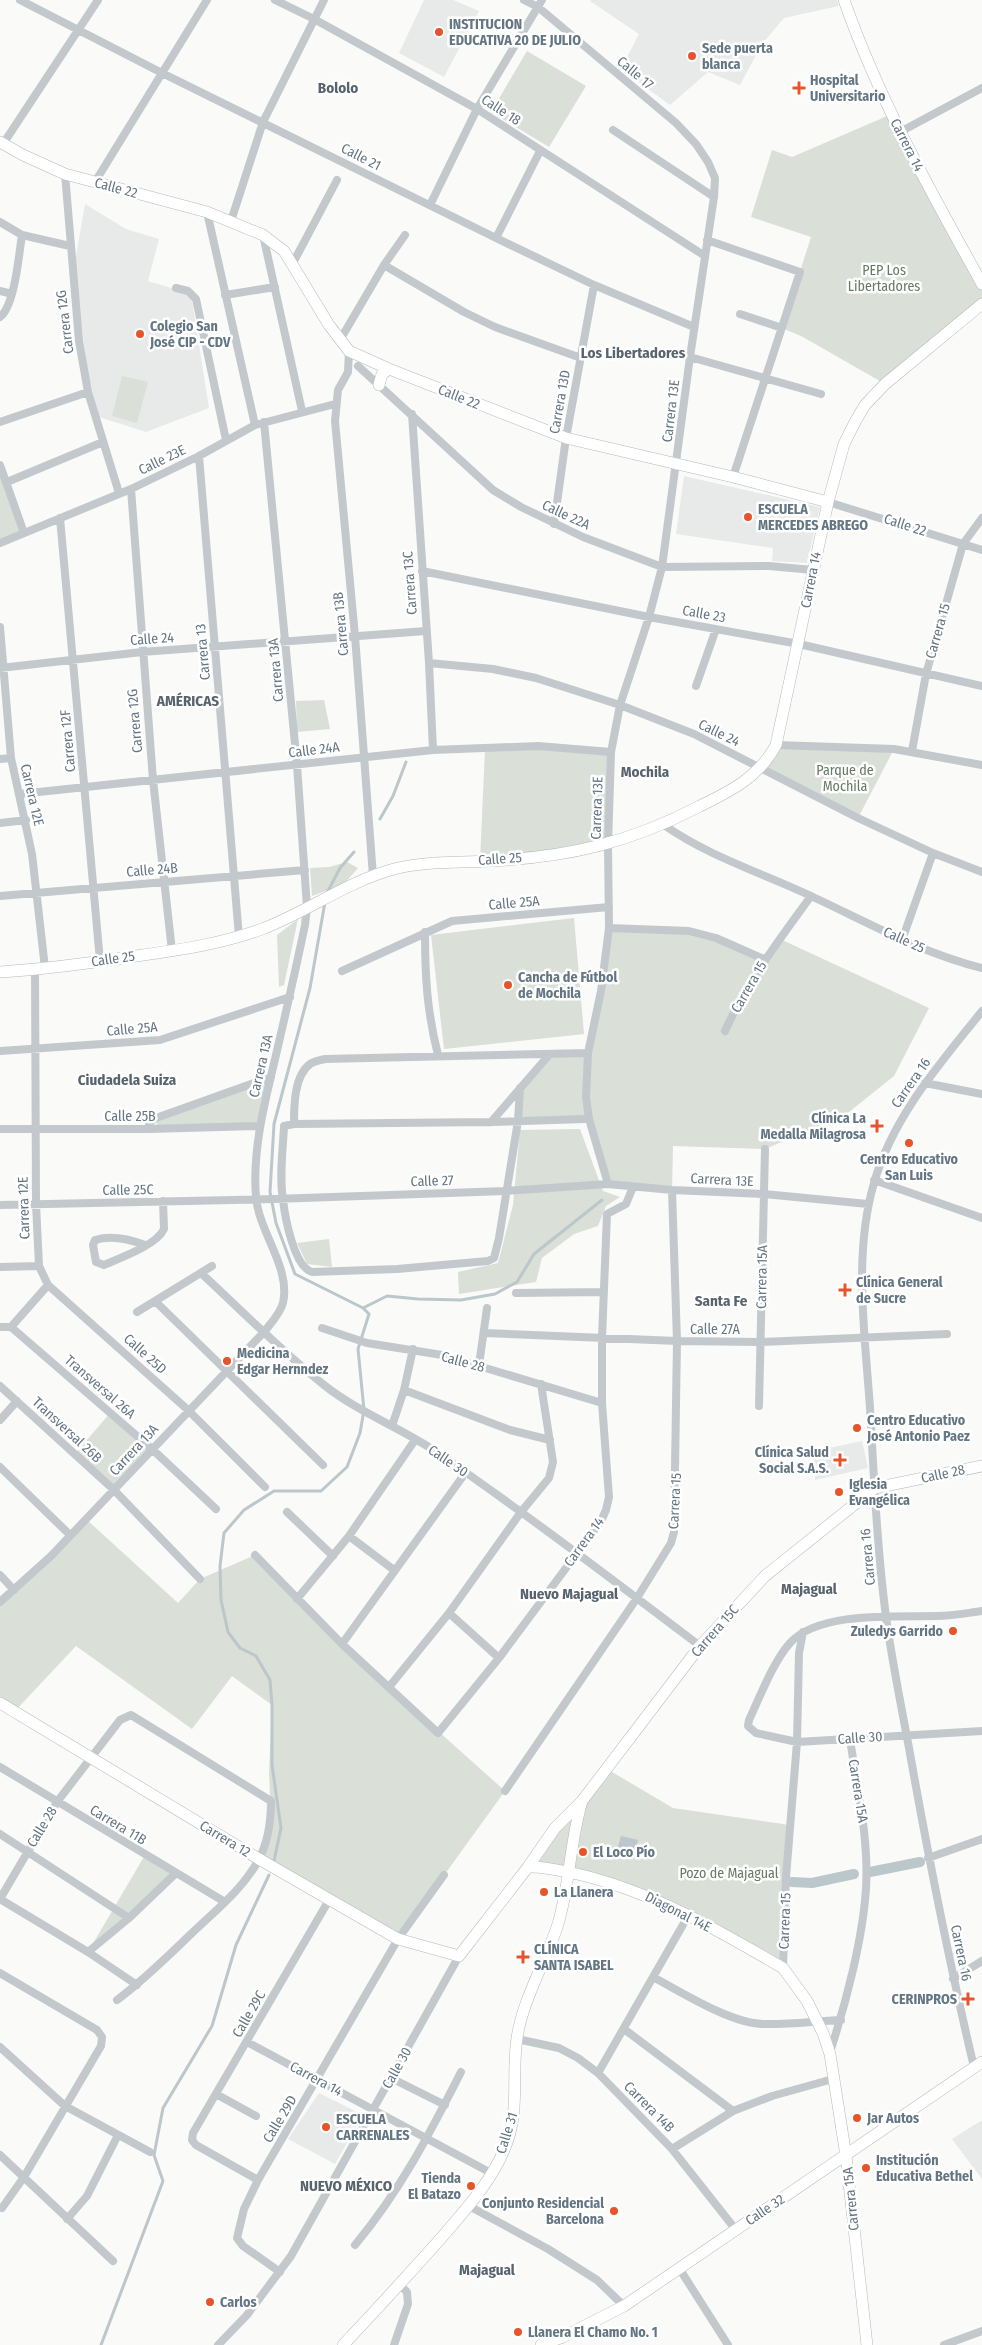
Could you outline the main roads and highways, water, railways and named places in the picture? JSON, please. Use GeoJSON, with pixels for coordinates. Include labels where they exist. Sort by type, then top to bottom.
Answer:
{"type":"FeatureCollection","features":[{"type":"Feature","properties":{"kind":"waterway"},"geometry":{"type":"LineString","coordinates":[[380,819],[393,796],[406,762]]}},
{"type":"Feature","properties":{"kind":"waterway"},"geometry":{"type":"LineString","coordinates":[[327,893],[340,868],[354,852]]}},
{"type":"Feature","properties":{"kind":"waterway"},"geometry":{"type":"LineString","coordinates":[[274,1861],[281,1828],[272,1765],[270,1680],[256,1656],[240,1648],[228,1632],[221,1600],[220,1566],[224,1533],[244,1510],[274,1491],[321,1491],[347,1467],[360,1433],[364,1410],[358,1349],[369,1314],[363,1308],[295,1274],[276,1223],[270,1192],[274,1124],[310,988],[325,902]]}},
{"type":"Feature","properties":{"kind":"waterway"},"geometry":{"type":"LineString","coordinates":[[363,1308],[387,1296],[461,1300],[495,1294],[517,1282],[534,1254],[602,1200]]}},
{"type":"Feature","properties":{"kind":"waterway"},"geometry":{"type":"LineString","coordinates":[[870,1872],[920,1862]]}},
{"type":"Feature","properties":{"kind":"waterway"},"geometry":{"type":"LineString","coordinates":[[792,1882],[812,1883],[854,1874]]}},
{"type":"Feature","properties":{"kind":"waterway"},"geometry":{"type":"LineString","coordinates":[[101,2345],[163,2181],[154,2155],[163,2108],[212,2026],[236,1945],[269,1875]]}},
{"type":"Feature","properties":{"kind":"place","name":"INSTITUCION EDUCATIVA 20 DE JULIO"},"geometry":{"type":"Point","coordinates":[439,32]}},
{"type":"Feature","properties":{"kind":"place","name":"Sede puerta blanca"},"geometry":{"type":"Point","coordinates":[692,56]}},
{"type":"Feature","properties":{"kind":"place","name":"Hospital Universitario"},"geometry":{"type":"Point","coordinates":[799,88]}},
{"type":"Feature","properties":{"kind":"place","name":"Colegio San José CIP - CDV"},"geometry":{"type":"Point","coordinates":[140,334]}},
{"type":"Feature","properties":{"kind":"place","name":"ESCUELA MERCEDES ABREGO"},"geometry":{"type":"Point","coordinates":[748,517]}},
{"type":"Feature","properties":{"kind":"place","name":"Cancha de Fútbol de Mochila"},"geometry":{"type":"Point","coordinates":[508,985]}},
{"type":"Feature","properties":{"kind":"place","name":"Clínica La Medalla Milagrosa"},"geometry":{"type":"Point","coordinates":[877,1126]}},
{"type":"Feature","properties":{"kind":"place","name":"Centro Educativo San Luis"},"geometry":{"type":"Point","coordinates":[909,1143]}},
{"type":"Feature","properties":{"kind":"place","name":"Clínica General de Sucre"},"geometry":{"type":"Point","coordinates":[845,1290]}},
{"type":"Feature","properties":{"kind":"place","name":"Medicina Edgar Hernndez"},"geometry":{"type":"Point","coordinates":[227,1361]}},
{"type":"Feature","properties":{"kind":"place","name":"Centro Educativo José Antonio Paez"},"geometry":{"type":"Point","coordinates":[857,1428]}},
{"type":"Feature","properties":{"kind":"place","name":"Clínica Salud Social S.A.S."},"geometry":{"type":"Point","coordinates":[840,1460]}},
{"type":"Feature","properties":{"kind":"place","name":"Iglesia Evangélica"},"geometry":{"type":"Point","coordinates":[839,1492]}},
{"type":"Feature","properties":{"kind":"place","name":"Zuledys Garrido"},"geometry":{"type":"Point","coordinates":[953,1631]}},
{"type":"Feature","properties":{"kind":"place","name":"El Loco Pío"},"geometry":{"type":"Point","coordinates":[583,1852]}},
{"type":"Feature","properties":{"kind":"place","name":"La Llanera"},"geometry":{"type":"Point","coordinates":[544,1892]}},
{"type":"Feature","properties":{"kind":"place","name":"CLÍNICA SANTA ISABEL"},"geometry":{"type":"Point","coordinates":[523,1957]}},
{"type":"Feature","properties":{"kind":"place","name":"CERINPROS"},"geometry":{"type":"Point","coordinates":[968,1999]}},
{"type":"Feature","properties":{"kind":"place","name":"Jar Autos"},"geometry":{"type":"Point","coordinates":[857,2118]}},
{"type":"Feature","properties":{"kind":"place","name":"ESCUELA CARRENALES"},"geometry":{"type":"Point","coordinates":[326,2127]}},
{"type":"Feature","properties":{"kind":"place","name":"Institución Educativa Bethel"},"geometry":{"type":"Point","coordinates":[866,2168]}},
{"type":"Feature","properties":{"kind":"place","name":"Tienda El Batazo"},"geometry":{"type":"Point","coordinates":[471,2186]}},
{"type":"Feature","properties":{"kind":"place","name":"Conjunto Residencial Barcelona"},"geometry":{"type":"Point","coordinates":[614,2211]}},
{"type":"Feature","properties":{"kind":"place","name":"Carlos"},"geometry":{"type":"Point","coordinates":[210,2302]}},
{"type":"Feature","properties":{"kind":"place","name":"Llanera El Chamo No. 1"},"geometry":{"type":"Point","coordinates":[518,2332]}},
{"type":"Feature","properties":{"kind":"district","name":"Bololo"},"geometry":{"type":"Point","coordinates":[338,88]}},
{"type":"Feature","properties":{"kind":"district","name":"Los Libertadores"},"geometry":{"type":"Point","coordinates":[633,353]}},
{"type":"Feature","properties":{"kind":"district","name":"AMÉRICAS"},"geometry":{"type":"Point","coordinates":[188,701]}},
{"type":"Feature","properties":{"kind":"district","name":"Mochila"},"geometry":{"type":"Point","coordinates":[645,772]}},
{"type":"Feature","properties":{"kind":"district","name":"Ciudadela Suiza"},"geometry":{"type":"Point","coordinates":[127,1080]}},
{"type":"Feature","properties":{"kind":"district","name":"Santa Fe"},"geometry":{"type":"Point","coordinates":[721,1301]}},
{"type":"Feature","properties":{"kind":"district","name":"Majagual"},"geometry":{"type":"Point","coordinates":[809,1589]}},
{"type":"Feature","properties":{"kind":"district","name":"Nuevo Majagual"},"geometry":{"type":"Point","coordinates":[569,1594]}},
{"type":"Feature","properties":{"kind":"district","name":"NUEVO MÉXICO"},"geometry":{"type":"Point","coordinates":[346,2186]}},
{"type":"Feature","properties":{"kind":"district","name":"Majagual"},"geometry":{"type":"Point","coordinates":[487,2270]}},
{"type":"Feature","properties":{"kind":"park label","name":"PEP Los Libertadores"},"geometry":{"type":"Point","coordinates":[884,278]}},
{"type":"Feature","properties":{"kind":"park label","name":"Parque de Mochila"},"geometry":{"type":"Point","coordinates":[845,778]}},
{"type":"Feature","properties":{"kind":"park label","name":"Pozo de Majagual"},"geometry":{"type":"Point","coordinates":[729,1873]}}]}
